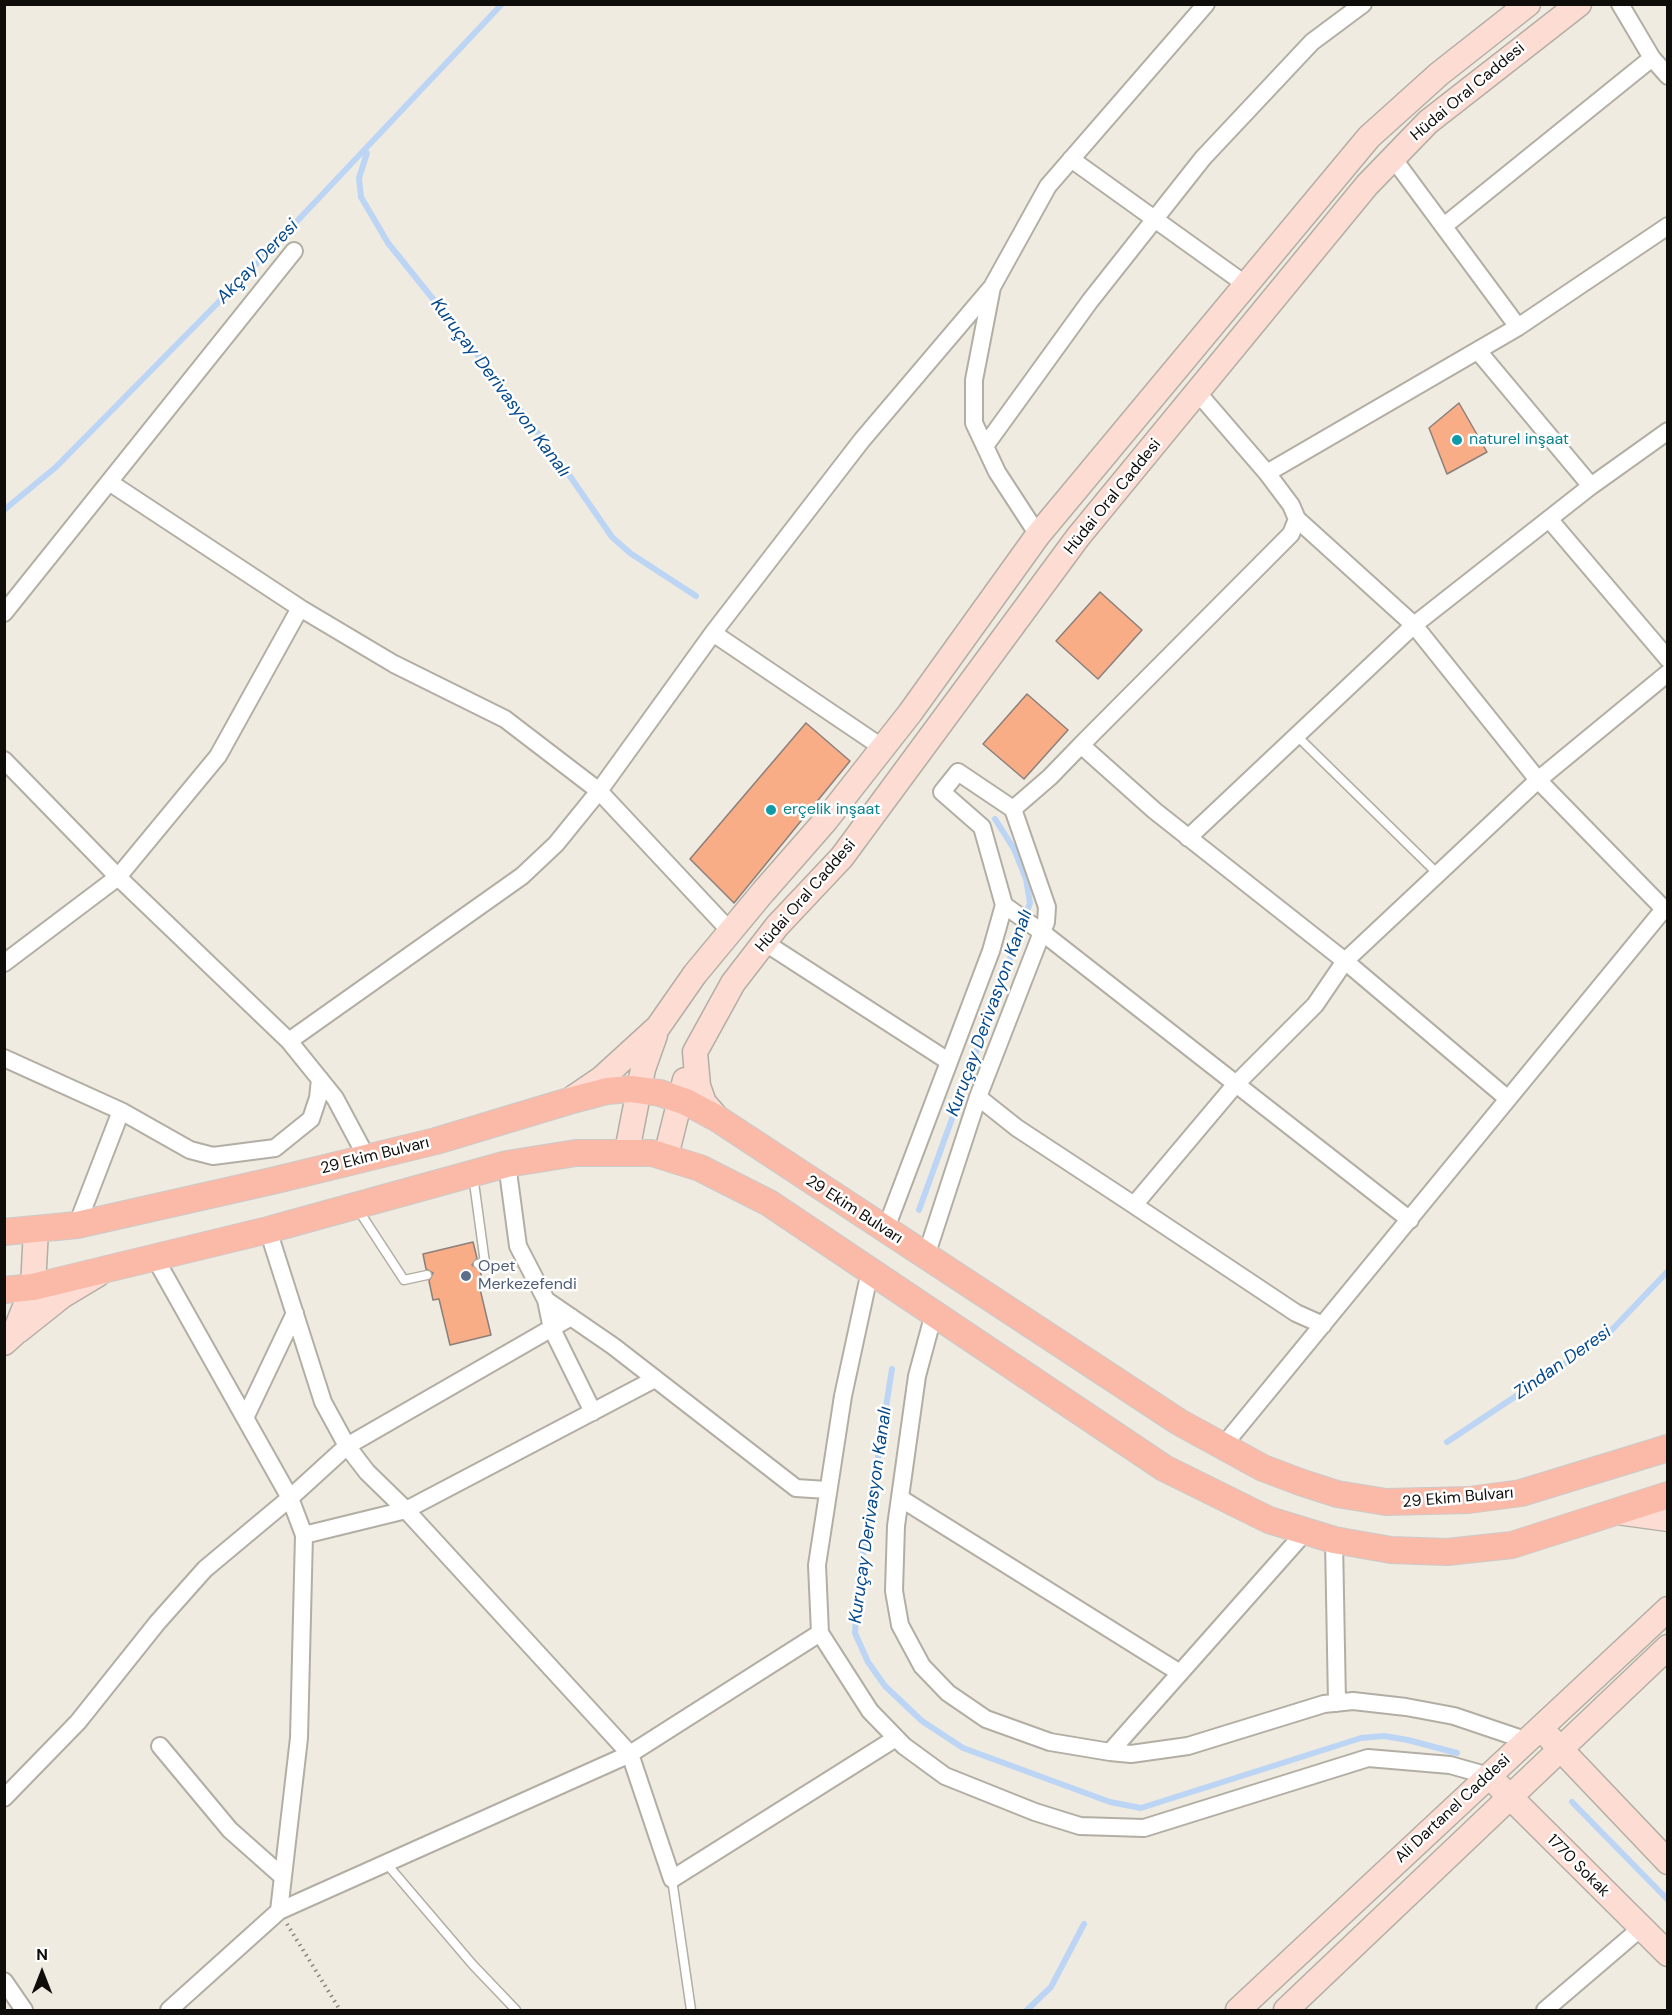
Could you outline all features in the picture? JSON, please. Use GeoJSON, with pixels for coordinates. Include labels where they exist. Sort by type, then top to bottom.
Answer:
{"type":"FeatureCollection","features":[{"type":"Feature","properties":{"kind":"main road","name":"29 Ekim Bulvarı"},"geometry":{"type":"LineString","coordinates":[[4,1232],[77,1225],[436,1141],[607,1091],[638,1090],[678,1100],[718,1119],[885,1231],[1179,1422],[1263,1468],[1337,1494],[1386,1502],[1428,1503],[1521,1493],[1668,1448]]}},
{"type":"Feature","properties":{"kind":"main road"},"geometry":{"type":"LineString","coordinates":[[4,1290],[33,1287],[268,1230],[507,1164],[576,1153],[627,1151],[666,1156],[700,1168],[769,1203],[1164,1468],[1269,1520],[1305,1532],[1334,1540],[1391,1550],[1447,1552],[1512,1545],[1668,1495]]}},
{"type":"Feature","properties":{"kind":"street"},"geometry":{"type":"LineString","coordinates":[[290,1041],[522,876],[556,844],[599,791],[713,633],[862,440],[992,287],[1048,186],[1206,4]]}},
{"type":"Feature","properties":{"kind":"street"},"geometry":{"type":"LineString","coordinates":[[985,446],[1090,301],[1203,159],[1312,42],[1363,4]]}},
{"type":"Feature","properties":{"kind":"street","name":"Hüdai Oral Caddesi"},"geometry":{"type":"LineString","coordinates":[[658,1027],[730,931],[826,820],[883,748],[1038,535],[1161,391],[1245,284],[1370,136],[1439,74],[1528,4]]}},
{"type":"Feature","properties":{"kind":"street","name":"Hüdai Oral Caddesi"},"geometry":{"type":"LineString","coordinates":[[666,1156],[678,1100],[698,1045],[733,983],[764,942],[842,857],[1050,574],[1367,185],[1428,122],[1579,4]]}},
{"type":"Feature","properties":{"kind":"street"},"geometry":{"type":"LineString","coordinates":[[1620,4],[1652,58],[1668,76]]}},
{"type":"Feature","properties":{"kind":"street"},"geometry":{"type":"LineString","coordinates":[[1444,226],[1652,58]]}},
{"type":"Feature","properties":{"kind":"street"},"geometry":{"type":"LineString","coordinates":[[1393,158],[1518,327]]}},
{"type":"Feature","properties":{"kind":"street"},"geometry":{"type":"LineString","coordinates":[[1071,159],[1245,284]]}},
{"type":"Feature","properties":{"kind":"street"},"geometry":{"type":"LineString","coordinates":[[1267,473],[1518,327],[1668,226]]}},
{"type":"Feature","properties":{"kind":"street"},"geometry":{"type":"LineString","coordinates":[[4,613],[294,250]]}},
{"type":"Feature","properties":{"kind":"street"},"geometry":{"type":"LineString","coordinates":[[992,287],[974,380],[974,423],[997,472],[1038,535]]}},
{"type":"Feature","properties":{"kind":"street"},"geometry":{"type":"LineString","coordinates":[[1478,351],[1591,486]]}},
{"type":"Feature","properties":{"kind":"street"},"geometry":{"type":"LineString","coordinates":[[1198,393],[1267,473],[1297,519],[1414,625],[1538,780],[1666,908],[1223,1446]]}},
{"type":"Feature","properties":{"kind":"street"},"geometry":{"type":"LineString","coordinates":[[1188,838],[1298,737],[1414,625],[1591,486],[1668,432]]}},
{"type":"Feature","properties":{"kind":"street"},"geometry":{"type":"LineString","coordinates":[[109,482],[300,608],[394,664],[505,719],[599,791],[730,931]]}},
{"type":"Feature","properties":{"kind":"street"},"geometry":{"type":"LineString","coordinates":[[1013,809],[1050,777],[1290,534],[1297,519]]}},
{"type":"Feature","properties":{"kind":"street"},"geometry":{"type":"LineString","coordinates":[[1549,519],[1668,659]]}},
{"type":"Feature","properties":{"kind":"street"},"geometry":{"type":"LineString","coordinates":[[4,963],[118,877],[218,756],[300,608]]}},
{"type":"Feature","properties":{"kind":"street"},"geometry":{"type":"LineString","coordinates":[[713,633],[883,748]]}},
{"type":"Feature","properties":{"kind":"street"},"geometry":{"type":"LineString","coordinates":[[1134,1205],[1235,1085],[1315,1005],[1345,961],[1538,780],[1668,673]]}},
{"type":"Feature","properties":{"kind":"street"},"geometry":{"type":"LineString","coordinates":[[1081,744],[1128,788],[1188,838],[1345,961],[1508,1099]]}},
{"type":"Feature","properties":{"kind":"street"},"geometry":{"type":"LineString","coordinates":[[4,760],[118,877],[290,1041],[335,1098],[367,1158]]}},
{"type":"Feature","properties":{"kind":"street"},"geometry":{"type":"LineString","coordinates":[[926,1256],[978,1097],[1039,929],[1047,907],[1013,809],[958,772],[942,792],[982,827],[1009,908],[1039,929],[1410,1220]]}},
{"type":"Feature","properties":{"kind":"street"},"geometry":{"type":"LineString","coordinates":[[885,1231],[948,1061],[1009,908]]}},
{"type":"Feature","properties":{"kind":"street"},"geometry":{"type":"LineString","coordinates":[[764,942],[948,1061]]}},
{"type":"Feature","properties":{"kind":"street"},"geometry":{"type":"LineString","coordinates":[[627,1151],[645,1058],[658,1027]]}},
{"type":"Feature","properties":{"kind":"street"},"geometry":{"type":"LineString","coordinates":[[569,1101],[601,1079],[658,1027]]}},
{"type":"Feature","properties":{"kind":"street"},"geometry":{"type":"LineString","coordinates":[[698,1045],[698,1086],[704,1103],[718,1119]]}},
{"type":"Feature","properties":{"kind":"street"},"geometry":{"type":"LineString","coordinates":[[4,1058],[122,1111],[190,1150],[213,1156],[244,1154],[274,1148],[311,1119],[318,1098],[320,1079]]}},
{"type":"Feature","properties":{"kind":"street"},"geometry":{"type":"LineString","coordinates":[[978,1097],[1017,1128],[1296,1313],[1323,1325]]}},
{"type":"Feature","properties":{"kind":"street"},"geometry":{"type":"LineString","coordinates":[[77,1225],[122,1111]]}},
{"type":"Feature","properties":{"kind":"street"},"geometry":{"type":"LineString","coordinates":[[507,1164],[518,1246],[546,1300],[552,1329],[592,1412]]}},
{"type":"Feature","properties":{"kind":"street"},"geometry":{"type":"LineString","coordinates":[[9,1339],[33,1287],[36,1229]]}},
{"type":"Feature","properties":{"kind":"street"},"geometry":{"type":"LineString","coordinates":[[268,1230],[323,1402],[347,1446],[367,1472],[406,1510],[630,1754],[672,1880],[896,1738]]}},
{"type":"Feature","properties":{"kind":"street"},"geometry":{"type":"LineString","coordinates":[[155,1258],[290,1498],[304,1535],[299,1738],[279,1911]]}},
{"type":"Feature","properties":{"kind":"street"},"geometry":{"type":"LineString","coordinates":[[9,1339],[62,1296],[105,1270]]}},
{"type":"Feature","properties":{"kind":"street"},"geometry":{"type":"LineString","coordinates":[[870,1271],[827,1491],[817,1565],[820,1633],[870,1711],[896,1738],[945,1776],[1035,1812],[1080,1826],[1144,1828],[1368,1758],[1450,1765],[1489,1776]]}},
{"type":"Feature","properties":{"kind":"street"},"geometry":{"type":"LineString","coordinates":[[546,1300],[655,1379],[796,1488],[827,1491]]}},
{"type":"Feature","properties":{"kind":"street"},"geometry":{"type":"LineString","coordinates":[[245,1418],[295,1313]]}},
{"type":"Feature","properties":{"kind":"street"},"geometry":{"type":"LineString","coordinates":[[934,1313],[917,1376],[900,1498],[894,1591],[900,1624],[921,1666],[948,1693],[986,1719],[1050,1743],[1131,1754],[1188,1746],[1324,1704],[1353,1701],[1406,1707],[1533,1733],[1560,1750],[1668,1862]]}},
{"type":"Feature","properties":{"kind":"street"},"geometry":{"type":"LineString","coordinates":[[4,1798],[78,1722],[157,1623],[205,1569],[290,1498],[347,1446],[572,1317]]}},
{"type":"Feature","properties":{"kind":"street"},"geometry":{"type":"LineString","coordinates":[[304,1535],[406,1510],[655,1379]]}},
{"type":"Feature","properties":{"kind":"street"},"geometry":{"type":"LineString","coordinates":[[900,1498],[1180,1673]]}},
{"type":"Feature","properties":{"kind":"street"},"geometry":{"type":"LineString","coordinates":[[1614,1512],[1658,1515],[1668,1519]]}},
{"type":"Feature","properties":{"kind":"street"},"geometry":{"type":"LineString","coordinates":[[1110,1752],[1305,1532]]}},
{"type":"Feature","properties":{"kind":"street"},"geometry":{"type":"LineString","coordinates":[[1334,1540],[1337,1703]]}},
{"type":"Feature","properties":{"kind":"street","name":"Ali Dartanel Caddesi"},"geometry":{"type":"LineString","coordinates":[[1238,2010],[1668,1609]]}},
{"type":"Feature","properties":{"kind":"street"},"geometry":{"type":"LineString","coordinates":[[169,2010],[279,1911],[630,1754],[820,1633]]}},
{"type":"Feature","properties":{"kind":"street","name":"Ali Dartanel Caddesi"},"geometry":{"type":"LineString","coordinates":[[1297,2007],[1668,1647]]}},
{"type":"Feature","properties":{"kind":"street"},"geometry":{"type":"LineString","coordinates":[[160,1746],[230,1830],[283,1876]]}},
{"type":"Feature","properties":{"kind":"street","name":"1770 Sokak"},"geometry":{"type":"LineString","coordinates":[[1489,1776],[1668,1954]]}},
{"type":"Feature","properties":{"kind":"street"},"geometry":{"type":"LineString","coordinates":[[1545,2010],[1641,1928]]}},
{"type":"Feature","properties":{"kind":"street"},"geometry":{"type":"LineString","coordinates":[[4,1981],[24,2010]]}},
{"type":"Feature","properties":{"kind":"lane"},"geometry":{"type":"LineString","coordinates":[[1298,737],[1438,874]]}},
{"type":"Feature","properties":{"kind":"lane"},"geometry":{"type":"LineString","coordinates":[[473,1173],[485,1263],[478,1264]]}},
{"type":"Feature","properties":{"kind":"lane"},"geometry":{"type":"LineString","coordinates":[[355,1206],[404,1280],[427,1275]]}},
{"type":"Feature","properties":{"kind":"lane"},"geometry":{"type":"LineString","coordinates":[[386,1863],[473,1965],[516,2010]]}},
{"type":"Feature","properties":{"kind":"lane"},"geometry":{"type":"LineString","coordinates":[[672,1880],[690,2010]]}},
{"type":"Feature","properties":{"kind":"path"},"geometry":{"type":"LineString","coordinates":[[279,1911],[340,2010]]}},
{"type":"Feature","properties":{"kind":"building","name":"naturel inşaat"},"geometry":{"type":"Polygon","coordinates":[[[1459,403],[1487,452],[1447,474],[1429,428],[1459,403]]]}},
{"type":"Feature","properties":{"kind":"building"},"geometry":{"type":"Polygon","coordinates":[[[1100,592],[1142,630],[1098,679],[1056,641],[1100,592]]]}},
{"type":"Feature","properties":{"kind":"building"},"geometry":{"type":"Polygon","coordinates":[[[1027,694],[1068,730],[1024,779],[983,744],[1027,694]]]}},
{"type":"Feature","properties":{"kind":"building","name":"erçelik inşaat"},"geometry":{"type":"Polygon","coordinates":[[[806,723],[850,761],[734,903],[690,859],[806,723]]]}},
{"type":"Feature","properties":{"kind":"building"},"geometry":{"type":"Polygon","coordinates":[[[473,1242],[477,1258],[472,1265],[480,1270],[484,1288],[480,1289],[491,1335],[450,1345],[439,1299],[433,1300],[429,1281],[433,1273],[426,1269],[423,1254],[473,1242]]]}},
{"type":"Feature","properties":{"kind":"waterway","name":"Akçay Deresi"},"geometry":{"type":"LineString","coordinates":[[4,510],[56,467],[267,253],[502,4]]}},
{"type":"Feature","properties":{"kind":"waterway","name":"Kuruçay Derivasyon Kanalı"},"geometry":{"type":"LineString","coordinates":[[367,153],[359,178],[361,197],[388,243],[482,360],[565,469],[612,537],[630,553],[696,596]]}},
{"type":"Feature","properties":{"kind":"waterway","name":"Kuruçay Derivasyon Kanalı"},"geometry":{"type":"LineString","coordinates":[[919,1210],[1030,903],[1026,879],[1014,849],[995,819]]}},
{"type":"Feature","properties":{"kind":"waterway","name":"Zindan Deresi"},"geometry":{"type":"LineString","coordinates":[[1447,1442],[1606,1336],[1668,1271]]}},
{"type":"Feature","properties":{"kind":"waterway","name":"Kuruçay Derivasyon Kanalı"},"geometry":{"type":"LineString","coordinates":[[892,1369],[858,1584],[855,1633],[868,1662],[885,1686],[922,1721],[963,1748],[1110,1802],[1141,1808],[1361,1738],[1384,1736],[1457,1753]]}},
{"type":"Feature","properties":{"kind":"waterway","name":"Kuruçay Derivasyon Kanalı"},"geometry":{"type":"LineString","coordinates":[[1572,1802],[1668,1900]]}},
{"type":"Feature","properties":{"kind":"waterway","name":"Zindan Deresi"},"geometry":{"type":"LineString","coordinates":[[1027,2010],[1051,1987],[1084,1924]]}},
{"type":"Feature","properties":{"kind":"place","name":"naturel inşaat"},"geometry":{"type":"Point","coordinates":[1457,440]}},
{"type":"Feature","properties":{"kind":"place","name":"erçelik inşaat"},"geometry":{"type":"Point","coordinates":[771,810]}},
{"type":"Feature","properties":{"kind":"place","name":"Opet Merkezefendi"},"geometry":{"type":"Point","coordinates":[466,1276]}}]}
